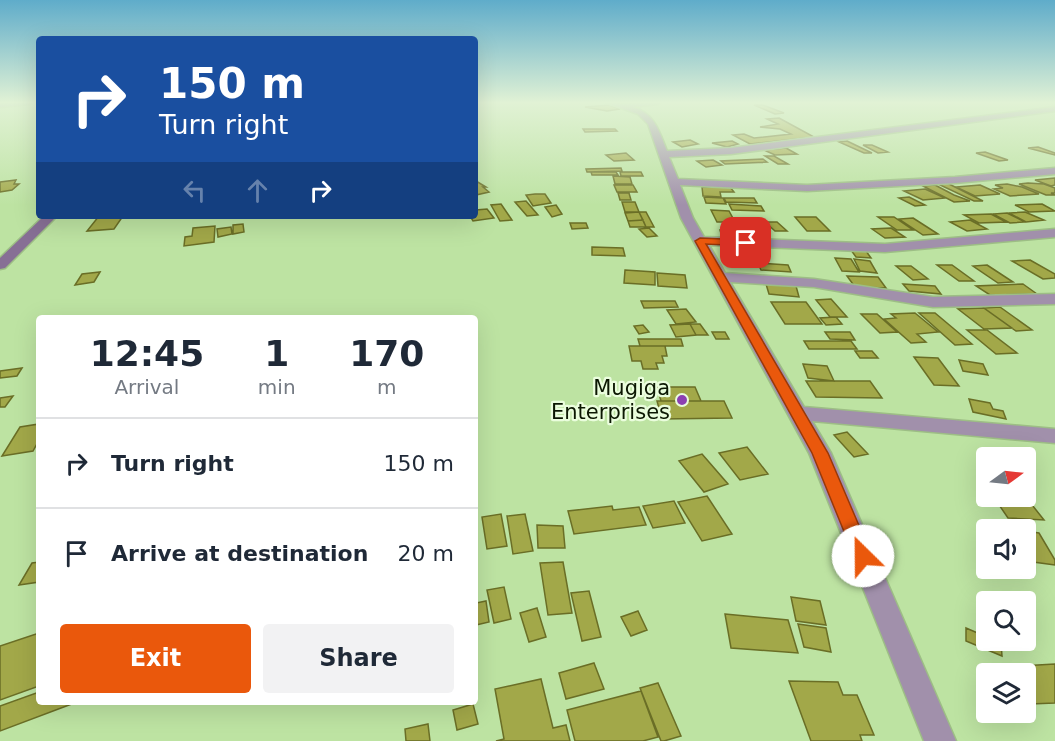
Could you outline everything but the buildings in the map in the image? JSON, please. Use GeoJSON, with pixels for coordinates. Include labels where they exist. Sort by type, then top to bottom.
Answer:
{"type":"FeatureCollection","features":[{"type":"Feature","properties":{"kind":"main road"},"geometry":{"type":"LineString","coordinates":[[0,266],[48,219]]}},
{"type":"Feature","properties":{"kind":"street"},"geometry":{"type":"LineString","coordinates":[[656,137],[687,218],[820,453],[940,741]]}},
{"type":"Feature","properties":{"kind":"street"},"geometry":{"type":"LineString","coordinates":[[663,154],[731,151],[842,137]]}},
{"type":"Feature","properties":{"kind":"street"},"geometry":{"type":"LineString","coordinates":[[674,182],[807,188],[955,180],[1055,171]]}},
{"type":"Feature","properties":{"kind":"street"},"geometry":{"type":"LineString","coordinates":[[700,241],[885,248],[1055,233]]}},
{"type":"Feature","properties":{"kind":"street"},"geometry":{"type":"LineString","coordinates":[[720,277],[814,283],[933,302],[1055,299]]}},
{"type":"Feature","properties":{"kind":"street"},"geometry":{"type":"LineString","coordinates":[[798,413],[1055,436]]}},
{"type":"Feature","properties":{"kind":"place","name":"Mugiga Enterprises"},"geometry":{"type":"Point","coordinates":[682,400]}},
{"type":"Feature","properties":{"kind":"route"},"geometry":{"type":"LineString","coordinates":[[746,243],[700,241],[820,453],[863,556]]}}]}
